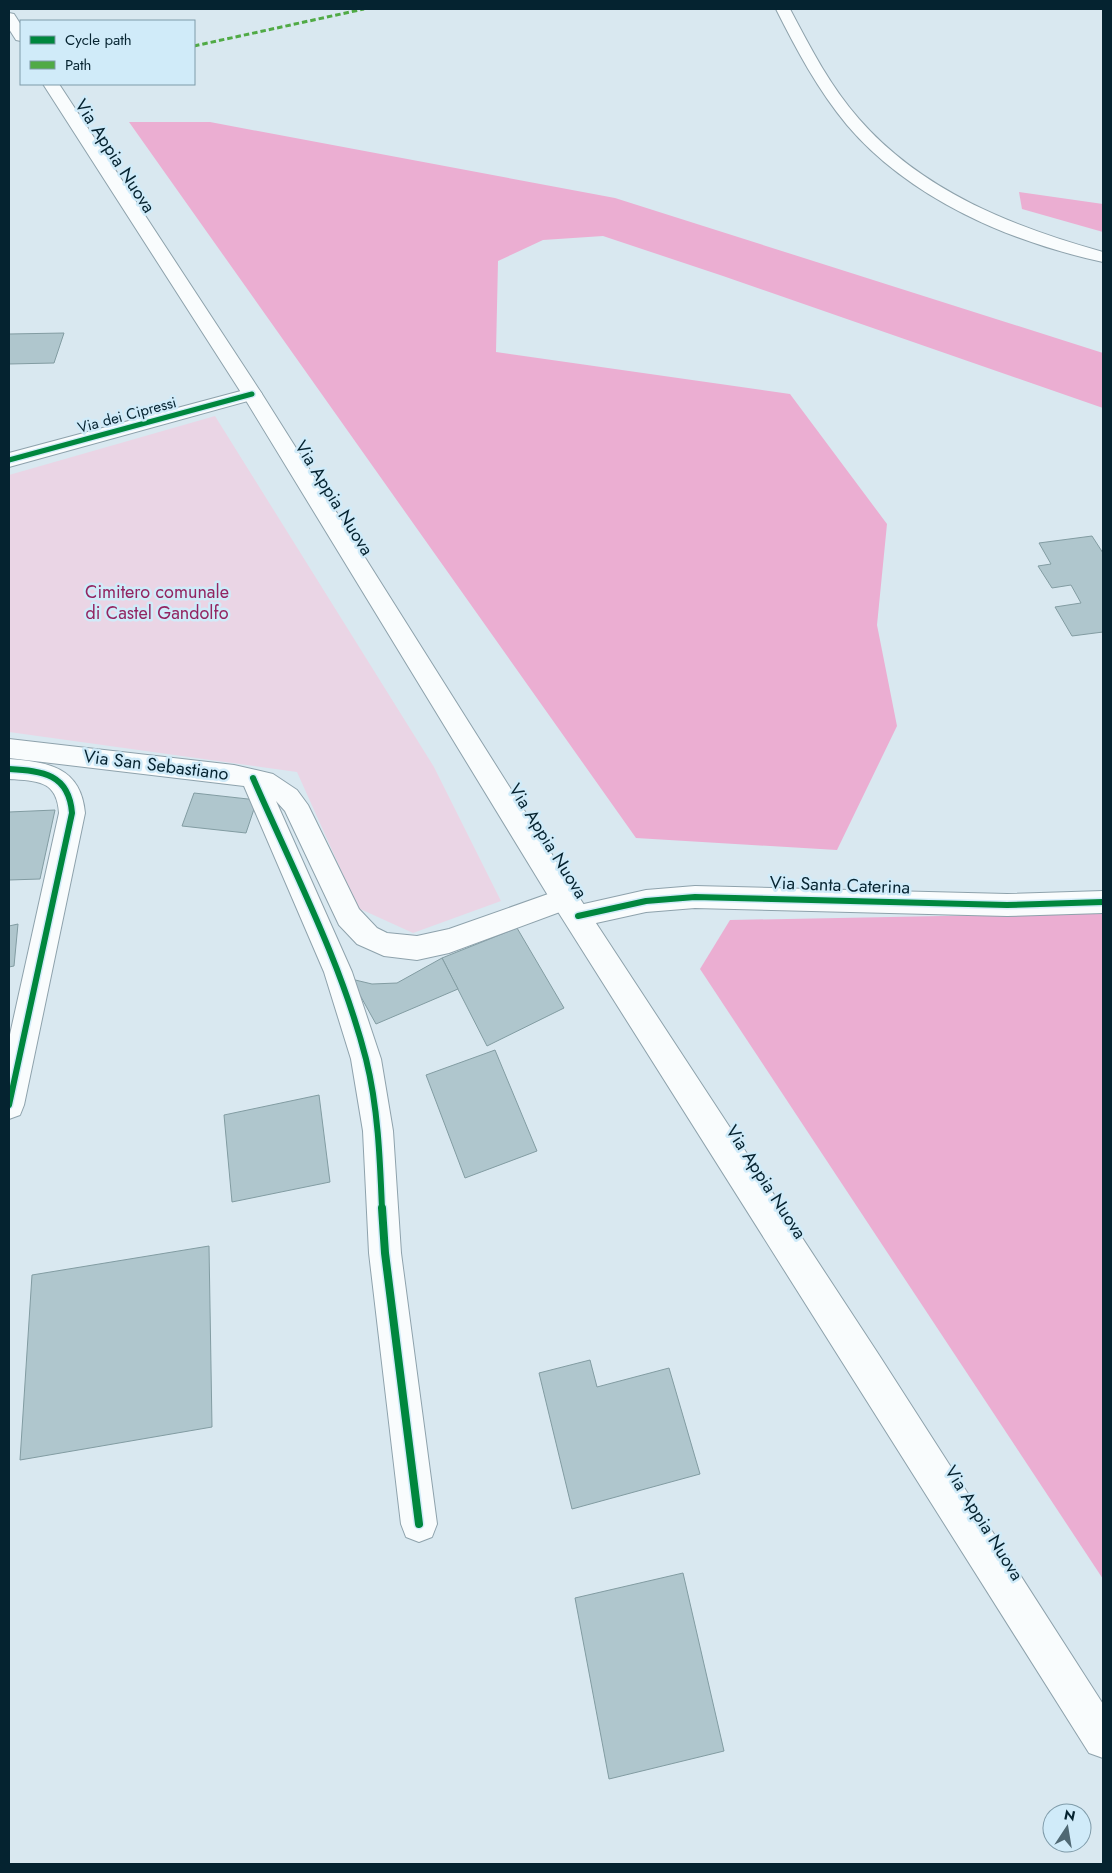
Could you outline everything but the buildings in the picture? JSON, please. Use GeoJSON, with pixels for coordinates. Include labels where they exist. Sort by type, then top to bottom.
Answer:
{"type":"FeatureCollection","features":[{"type":"Feature","properties":{"kind":"main road"},"geometry":{"type":"LineString","coordinates":[[783,9],[814,68],[852,121],[880,150],[908,172],[939,192],[999,222],[1053,243],[1103,256]]}},
{"type":"Feature","properties":{"kind":"main road"},"geometry":{"type":"LineString","coordinates":[[9,17],[20,35]]}},
{"type":"Feature","properties":{"kind":"main road","name":"Via Appia Nuova"},"geometry":{"type":"LineString","coordinates":[[52,85],[252,394],[571,908],[1103,1739]]}},
{"type":"Feature","properties":{"kind":"main road","name":"Via dei Cipressi"},"geometry":{"type":"LineString","coordinates":[[9,460],[252,394]]}},
{"type":"Feature","properties":{"kind":"main road","name":"Via San Sebastiano"},"geometry":{"type":"LineString","coordinates":[[9,748],[253,778],[276,785],[288,795],[320,855],[349,917],[367,936],[384,944],[417,948],[449,942],[571,908]]}},
{"type":"Feature","properties":{"kind":"main road"},"geometry":{"type":"LineString","coordinates":[[9,768],[35,771],[54,779],[68,789],[72,802],[72,813],[9,1104]]}},
{"type":"Feature","properties":{"kind":"main road"},"geometry":{"type":"LineString","coordinates":[[253,778],[338,972],[366,1060],[378,1130],[385,1253],[419,1524]]}},
{"type":"Feature","properties":{"kind":"main road","name":"Via Santa Caterina"},"geometry":{"type":"LineString","coordinates":[[571,908],[695,897],[1007,905],[1103,902]]}},
{"type":"Feature","properties":{"kind":"green space","name":"Cimitero comunale di Castel Gandolfo"},"geometry":{"type":"Polygon","coordinates":[[[215,416],[434,767],[501,901],[413,933],[358,908],[297,772],[9,732],[9,475],[215,416]]]}},
{"type":"Feature","properties":{"kind":"shaded area"},"geometry":{"type":"Polygon","coordinates":[[[129,122],[210,122],[615,198],[1103,353],[1103,408],[603,236],[543,240],[498,261],[496,352],[790,394],[887,524],[877,625],[897,726],[837,850],[636,838],[129,122]]]}},
{"type":"Feature","properties":{"kind":"shaded area"},"geometry":{"type":"Polygon","coordinates":[[[1019,192],[1103,204],[1103,232],[1022,209],[1019,192]]]}},
{"type":"Feature","properties":{"kind":"shaded area"},"geometry":{"type":"Polygon","coordinates":[[[1103,913],[1103,1579],[700,969],[730,920],[1103,913]]]}},
{"type":"Feature","properties":{"kind":"marked path"},"geometry":{"type":"LineString","coordinates":[[195,46],[364,9]]}},
{"type":"Feature","properties":{"kind":"cycle path"},"geometry":{"type":"LineString","coordinates":[[9,460],[252,394]]}},
{"type":"Feature","properties":{"kind":"cycle path"},"geometry":{"type":"LineString","coordinates":[[9,769],[32,771],[53,777],[61,782],[71,800],[72,813],[9,1105]]}},
{"type":"Feature","properties":{"kind":"cycle path"},"geometry":{"type":"LineString","coordinates":[[253,778],[338,972],[366,1059],[378,1131],[385,1253],[419,1524]]}},
{"type":"Feature","properties":{"kind":"cycle path"},"geometry":{"type":"LineString","coordinates":[[578,916],[646,901],[695,897],[1007,905],[1103,902]]}}]}
